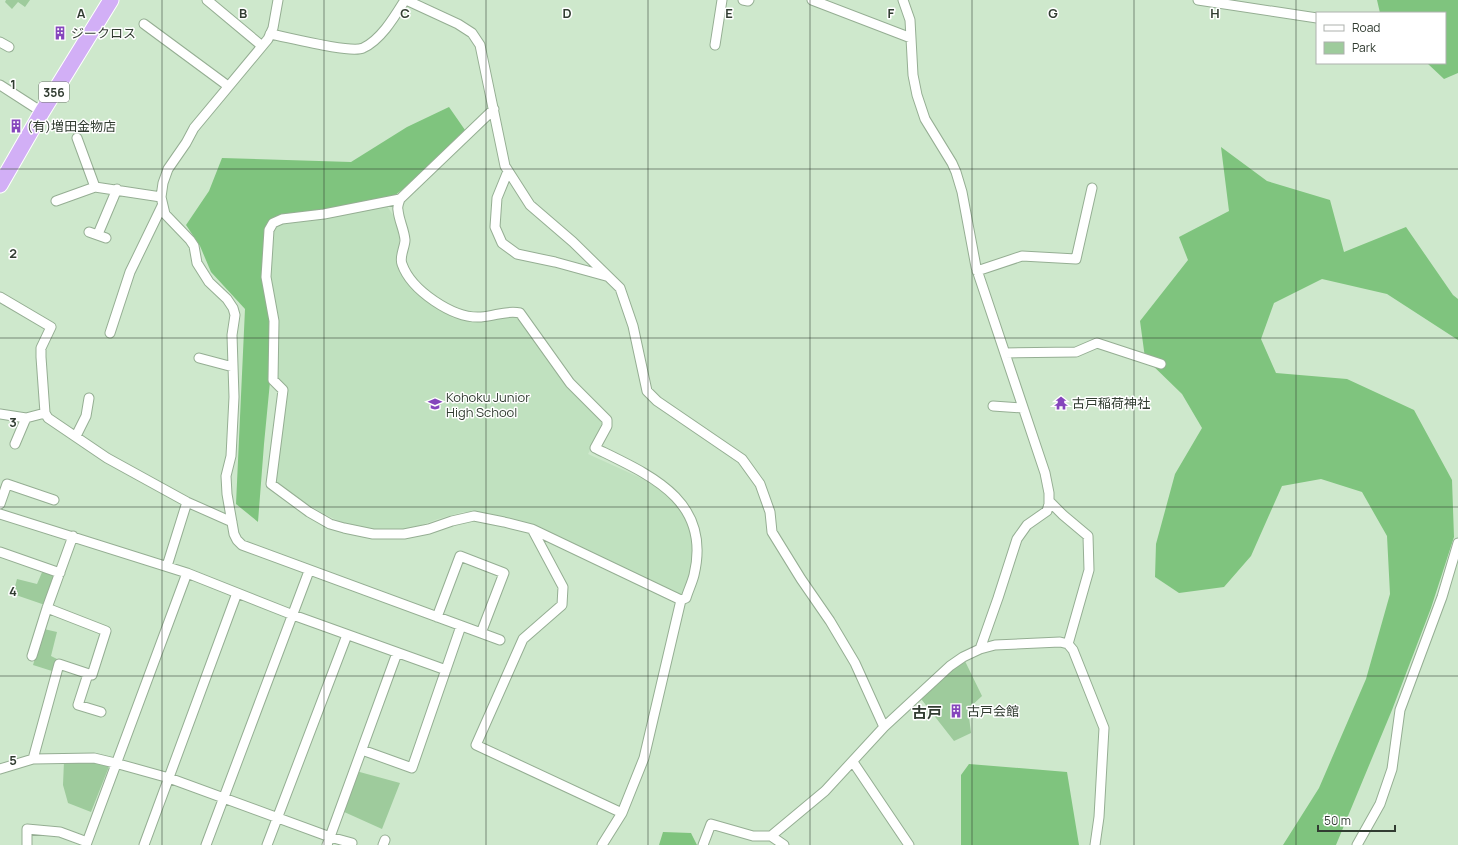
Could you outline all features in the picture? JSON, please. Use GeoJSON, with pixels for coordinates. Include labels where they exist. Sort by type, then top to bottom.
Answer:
{"type":"FeatureCollection","features":[{"type":"Feature","properties":{"kind":"highway","name":"356"},"geometry":{"type":"LineString","coordinates":[[0,185],[42,112],[111,0]]}},
{"type":"Feature","properties":{"kind":"street"},"geometry":{"type":"LineString","coordinates":[[208,0],[262,46]]}},
{"type":"Feature","properties":{"kind":"street"},"geometry":{"type":"LineString","coordinates":[[278,0],[273,28],[270,34],[262,46],[194,128],[186,143],[168,169],[163,183],[161,197],[165,214],[190,240],[194,246],[197,262],[209,282],[233,308],[235,315],[232,335],[234,397],[231,456],[226,476],[227,494],[234,534],[242,545],[309,571],[500,640]]}},
{"type":"Feature","properties":{"kind":"street"},"geometry":{"type":"LineString","coordinates":[[270,34],[345,49],[363,48],[374,40],[391,23],[406,0],[458,24],[472,33],[480,45],[505,166],[530,205],[573,242],[620,288],[633,326],[647,390],[657,401],[742,459],[760,484],[770,512],[772,532],[801,579],[830,621],[855,663],[884,727]]}},
{"type":"Feature","properties":{"kind":"street"},"geometry":{"type":"LineString","coordinates":[[715,45],[722,0]]}},
{"type":"Feature","properties":{"kind":"street"},"geometry":{"type":"LineString","coordinates":[[743,0],[749,0]]}},
{"type":"Feature","properties":{"kind":"street"},"geometry":{"type":"LineString","coordinates":[[812,0],[911,38]]}},
{"type":"Feature","properties":{"kind":"street"},"geometry":{"type":"LineString","coordinates":[[903,0],[910,20],[913,75],[917,95],[925,119],[956,172],[962,192],[978,271],[1045,473],[1049,493],[1047,511],[1027,525],[1017,539],[980,649]]}},
{"type":"Feature","properties":{"kind":"street"},"geometry":{"type":"LineString","coordinates":[[1198,0],[1316,18]]}},
{"type":"Feature","properties":{"kind":"street"},"geometry":{"type":"LineString","coordinates":[[144,24],[228,86]]}},
{"type":"Feature","properties":{"kind":"street"},"geometry":{"type":"LineString","coordinates":[[158,34],[164,26]]}},
{"type":"Feature","properties":{"kind":"street"},"geometry":{"type":"LineString","coordinates":[[0,42],[9,47]]}},
{"type":"Feature","properties":{"kind":"street"},"geometry":{"type":"LineString","coordinates":[[0,85],[42,112]]}},
{"type":"Feature","properties":{"kind":"street"},"geometry":{"type":"LineString","coordinates":[[494,109],[400,199],[397,209],[403,228],[405,242],[401,262],[407,274],[420,290],[450,311],[461,315],[481,317],[511,311],[520,313],[570,383],[606,420],[607,426],[595,448],[634,467],[664,486],[677,497],[695,528],[697,541],[694,575],[686,598],[681,600]]}},
{"type":"Feature","properties":{"kind":"street"},"geometry":{"type":"LineString","coordinates":[[77,138],[95,186]]}},
{"type":"Feature","properties":{"kind":"street"},"geometry":{"type":"LineString","coordinates":[[508,171],[497,198],[495,227],[502,243],[517,254],[608,276]]}},
{"type":"Feature","properties":{"kind":"street"},"geometry":{"type":"LineString","coordinates":[[56,202],[95,186],[161,197]]}},
{"type":"Feature","properties":{"kind":"street"},"geometry":{"type":"LineString","coordinates":[[978,271],[1022,256],[1076,258],[1092,188]]}},
{"type":"Feature","properties":{"kind":"street"},"geometry":{"type":"LineString","coordinates":[[97,235],[117,189]]}},
{"type":"Feature","properties":{"kind":"street"},"geometry":{"type":"LineString","coordinates":[[400,199],[324,214],[282,219],[273,223],[269,230],[266,277],[274,321],[273,380],[283,390],[271,484],[309,512],[330,524],[373,534],[404,534],[429,529],[452,521],[474,516],[532,529],[681,600]]}},
{"type":"Feature","properties":{"kind":"street"},"geometry":{"type":"LineString","coordinates":[[110,333],[130,272],[162,206]]}},
{"type":"Feature","properties":{"kind":"street"},"geometry":{"type":"LineString","coordinates":[[0,297],[51,327],[42,348],[41,357],[45,413],[48,418],[107,458],[187,502],[232,522]]}},
{"type":"Feature","properties":{"kind":"street"},"geometry":{"type":"LineString","coordinates":[[1005,353],[1076,352],[1097,343],[1161,364]]}},
{"type":"Feature","properties":{"kind":"street"},"geometry":{"type":"LineString","coordinates":[[199,358],[233,367]]}},
{"type":"Feature","properties":{"kind":"street"},"geometry":{"type":"LineString","coordinates":[[76,436],[86,416],[89,398]]}},
{"type":"Feature","properties":{"kind":"street"},"geometry":{"type":"LineString","coordinates":[[993,406],[1024,408]]}},
{"type":"Feature","properties":{"kind":"street"},"geometry":{"type":"LineString","coordinates":[[0,414],[26,418],[45,413]]}},
{"type":"Feature","properties":{"kind":"street"},"geometry":{"type":"LineString","coordinates":[[14,444],[26,418]]}},
{"type":"Feature","properties":{"kind":"street"},"geometry":{"type":"LineString","coordinates":[[0,504],[7,484],[54,500]]}},
{"type":"Feature","properties":{"kind":"street"},"geometry":{"type":"LineString","coordinates":[[1049,501],[1088,536],[1089,570],[1068,644]]}},
{"type":"Feature","properties":{"kind":"street"},"geometry":{"type":"LineString","coordinates":[[167,566],[187,502]]}},
{"type":"Feature","properties":{"kind":"street"},"geometry":{"type":"LineString","coordinates":[[0,514],[167,566],[292,615],[446,670]]}},
{"type":"Feature","properties":{"kind":"street"},"geometry":{"type":"LineString","coordinates":[[532,529],[563,587],[562,604],[523,640],[476,745],[622,813]]}},
{"type":"Feature","properties":{"kind":"street"},"geometry":{"type":"LineString","coordinates":[[32,656],[47,608],[73,536]]}},
{"type":"Feature","properties":{"kind":"street"},"geometry":{"type":"LineString","coordinates":[[1357,845],[1380,804],[1392,770],[1400,710],[1442,597],[1458,543]]}},
{"type":"Feature","properties":{"kind":"street"},"geometry":{"type":"LineString","coordinates":[[0,552],[60,573]]}},
{"type":"Feature","properties":{"kind":"street"},"geometry":{"type":"LineString","coordinates":[[437,617],[460,556],[504,573],[481,633]]}},
{"type":"Feature","properties":{"kind":"street"},"geometry":{"type":"LineString","coordinates":[[206,845],[309,571]]}},
{"type":"Feature","properties":{"kind":"street"},"geometry":{"type":"LineString","coordinates":[[27,845],[27,830],[60,832],[86,843],[187,573]]}},
{"type":"Feature","properties":{"kind":"street"},"geometry":{"type":"LineString","coordinates":[[144,845],[237,593]]}},
{"type":"Feature","properties":{"kind":"street"},"geometry":{"type":"LineString","coordinates":[[602,845],[622,813],[644,758],[681,600]]}},
{"type":"Feature","properties":{"kind":"street"},"geometry":{"type":"LineString","coordinates":[[33,759],[59,664],[92,675],[106,630],[47,608]]}},
{"type":"Feature","properties":{"kind":"street"},"geometry":{"type":"LineString","coordinates":[[362,750],[412,768],[461,626]]}},
{"type":"Feature","properties":{"kind":"street"},"geometry":{"type":"LineString","coordinates":[[267,845],[347,635]]}},
{"type":"Feature","properties":{"kind":"street"},"geometry":{"type":"LineString","coordinates":[[771,836],[825,791],[884,727],[950,666],[963,657],[980,649],[995,646],[1060,642],[1068,644],[1073,650],[1104,728],[1099,817],[1095,845]]}},
{"type":"Feature","properties":{"kind":"street"},"geometry":{"type":"LineString","coordinates":[[329,841],[397,653]]}},
{"type":"Feature","properties":{"kind":"street"},"geometry":{"type":"LineString","coordinates":[[88,674],[78,704],[101,712]]}},
{"type":"Feature","properties":{"kind":"street"},"geometry":{"type":"LineString","coordinates":[[0,769],[33,759],[94,758],[116,762],[169,778],[277,818],[329,841],[352,843]]}},
{"type":"Feature","properties":{"kind":"street"},"geometry":{"type":"LineString","coordinates":[[853,762],[909,845]]}},
{"type":"Feature","properties":{"kind":"street"},"geometry":{"type":"LineString","coordinates":[[703,845],[711,824],[753,836],[771,836],[784,845]]}},
{"type":"Feature","properties":{"kind":"shaded area","name":"Kohoku Junior High School"},"geometry":{"type":"Polygon","coordinates":[[[387,206],[395,218],[399,237],[399,245],[396,256],[397,261],[404,276],[417,293],[453,318],[483,321],[513,315],[518,316],[604,425],[588,454],[643,479],[665,493],[678,507],[689,525],[693,544],[692,565],[689,580],[683,596],[680,596],[532,525],[481,512],[463,512],[416,527],[398,530],[372,529],[347,525],[324,514],[292,495],[275,481],[287,389],[277,379],[271,281],[272,237],[277,226],[281,224],[318,220],[387,206]]]}},
{"type":"Feature","properties":{"kind":"green space"},"geometry":{"type":"Polygon","coordinates":[[[6,0],[30,0],[25,7],[18,2],[12,9],[5,2],[6,0]]]}},
{"type":"Feature","properties":{"kind":"green space"},"geometry":{"type":"Polygon","coordinates":[[[1377,0],[1458,0],[1458,73],[1444,79],[1428,64],[1446,64],[1446,12],[1380,12],[1377,0]]]}},
{"type":"Feature","properties":{"kind":"green space"},"geometry":{"type":"Polygon","coordinates":[[[449,107],[465,130],[407,186],[390,199],[277,222],[266,240],[272,361],[258,522],[236,504],[245,309],[211,272],[200,246],[186,225],[209,191],[222,158],[351,162],[407,127],[449,107]]]}},
{"type":"Feature","properties":{"kind":"green space"},"geometry":{"type":"Polygon","coordinates":[[[1221,147],[1267,181],[1330,200],[1344,252],[1406,227],[1453,295],[1458,299],[1458,340],[1387,294],[1322,279],[1274,303],[1261,339],[1276,373],[1347,379],[1414,410],[1452,480],[1454,537],[1431,608],[1392,710],[1336,845],[1283,845],[1319,788],[1366,679],[1390,594],[1387,536],[1362,492],[1321,479],[1282,486],[1251,556],[1224,587],[1179,593],[1155,577],[1156,544],[1175,474],[1202,428],[1182,394],[1145,358],[1140,321],[1188,260],[1179,237],[1229,211],[1221,147]]]}},
{"type":"Feature","properties":{"kind":"green space"},"geometry":{"type":"Polygon","coordinates":[[[43,570],[56,574],[45,605],[13,594],[17,579],[37,584],[43,570]]]}},
{"type":"Feature","properties":{"kind":"green space"},"geometry":{"type":"Polygon","coordinates":[[[44,629],[57,632],[51,656],[57,659],[52,671],[33,665],[44,629]]]}},
{"type":"Feature","properties":{"kind":"green space"},"geometry":{"type":"Polygon","coordinates":[[[963,657],[982,696],[968,709],[971,733],[954,741],[918,695],[963,657]]]}},
{"type":"Feature","properties":{"kind":"green space"},"geometry":{"type":"Polygon","coordinates":[[[64,761],[93,761],[110,764],[91,812],[68,803],[63,785],[64,761]]]}},
{"type":"Feature","properties":{"kind":"green space"},"geometry":{"type":"Polygon","coordinates":[[[969,764],[1067,772],[1079,845],[961,845],[961,775],[969,764]]]}},
{"type":"Feature","properties":{"kind":"green space"},"geometry":{"type":"Polygon","coordinates":[[[356,771],[400,783],[382,829],[342,811],[356,771]]]}},
{"type":"Feature","properties":{"kind":"green space"},"geometry":{"type":"Polygon","coordinates":[[[663,832],[691,833],[697,845],[659,845],[663,832]]]}},
{"type":"Feature","properties":{"kind":"place","name":"ジークロス"},"geometry":{"type":"Point","coordinates":[60,33]}},
{"type":"Feature","properties":{"kind":"place","name":"(有)増田金物店"},"geometry":{"type":"Point","coordinates":[16,126]}},
{"type":"Feature","properties":{"kind":"place","name":"古戸稲荷神社"},"geometry":{"type":"Point","coordinates":[1061,403]}},
{"type":"Feature","properties":{"kind":"place","name":"Kohoku Junior High School"},"geometry":{"type":"Point","coordinates":[435,404]}},
{"type":"Feature","properties":{"kind":"place","name":"古戸会館"},"geometry":{"type":"Point","coordinates":[956,711]}},
{"type":"Feature","properties":{"kind":"district","name":"古戸"},"geometry":{"type":"Point","coordinates":[927,712]}}]}
